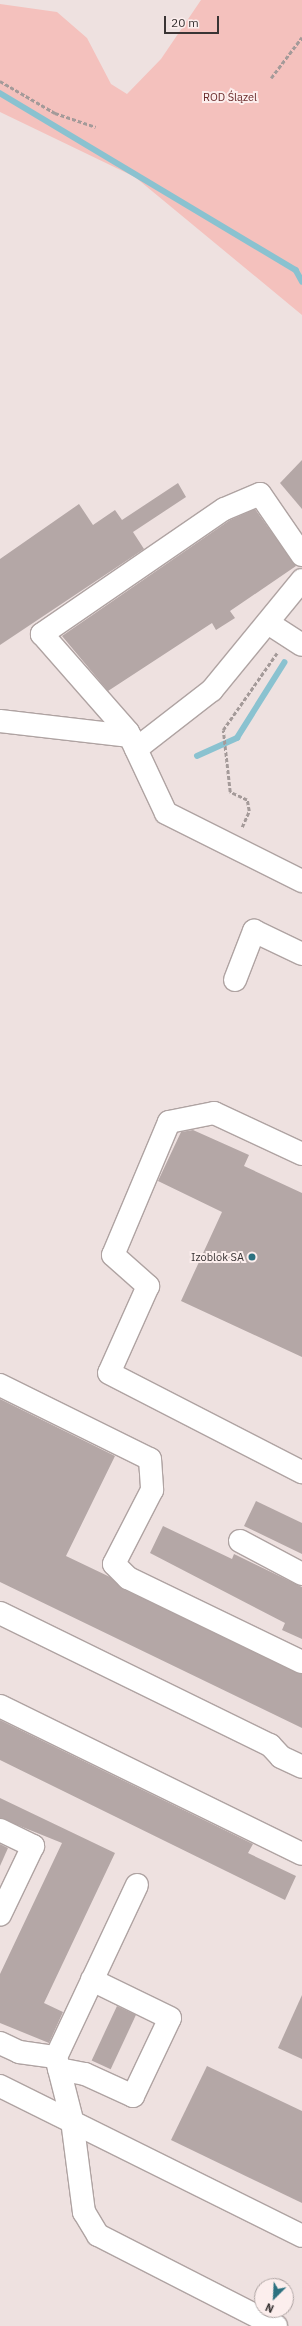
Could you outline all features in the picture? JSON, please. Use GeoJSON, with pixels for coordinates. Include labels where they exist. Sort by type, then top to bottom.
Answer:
{"type":"FeatureCollection","features":[{"type":"Feature","properties":{"kind":"lane"},"geometry":{"type":"LineString","coordinates":[[302,555],[260,494],[224,509],[42,634],[133,742],[166,813],[302,881]]}},
{"type":"Feature","properties":{"kind":"lane"},"geometry":{"type":"LineString","coordinates":[[0,721],[133,742],[212,690],[302,580]]}},
{"type":"Feature","properties":{"kind":"lane"},"geometry":{"type":"LineString","coordinates":[[268,623],[302,645]]}},
{"type":"Feature","properties":{"kind":"lane"},"geometry":{"type":"LineString","coordinates":[[234,980],[254,931],[302,954]]}},
{"type":"Feature","properties":{"kind":"lane"},"geometry":{"type":"LineString","coordinates":[[302,1154],[214,1113],[169,1122],[113,1255],[148,1286],[109,1373],[302,1472]]}},
{"type":"Feature","properties":{"kind":"lane"},"geometry":{"type":"LineString","coordinates":[[0,1385],[150,1459],[152,1490],[114,1564],[128,1578],[302,1662]]}},
{"type":"Feature","properties":{"kind":"lane"},"geometry":{"type":"LineString","coordinates":[[240,1542],[302,1574]]}},
{"type":"Feature","properties":{"kind":"lane"},"geometry":{"type":"LineString","coordinates":[[0,1613],[270,1745],[281,1757]]}},
{"type":"Feature","properties":{"kind":"lane"},"geometry":{"type":"LineString","coordinates":[[0,1627],[266,1756],[281,1757],[302,1767]]}},
{"type":"Feature","properties":{"kind":"lane"},"geometry":{"type":"LineString","coordinates":[[0,1706],[302,1854]]}},
{"type":"Feature","properties":{"kind":"lane"},"geometry":{"type":"LineString","coordinates":[[0,1830],[34,1846],[0,1915]]}},
{"type":"Feature","properties":{"kind":"lane"},"geometry":{"type":"LineString","coordinates":[[137,1885],[92,1980],[58,2063],[72,2120],[84,2212],[98,2235],[276,2326]]}},
{"type":"Feature","properties":{"kind":"lane"},"geometry":{"type":"LineString","coordinates":[[0,2043],[19,2052],[58,2063],[133,2096],[170,2018],[92,1980]]}},
{"type":"Feature","properties":{"kind":"lane"},"geometry":{"type":"LineString","coordinates":[[0,2086],[72,2120],[302,2236]]}},
{"type":"Feature","properties":{"kind":"path"},"geometry":{"type":"LineString","coordinates":[[271,78],[302,37]]}},
{"type":"Feature","properties":{"kind":"path"},"geometry":{"type":"LineString","coordinates":[[0,81],[55,113],[96,127]]}},
{"type":"Feature","properties":{"kind":"path"},"geometry":{"type":"LineString","coordinates":[[242,827],[248,806],[246,800],[230,792],[223,730],[280,648]]}},
{"type":"Feature","properties":{"kind":"green space","name":"ROD Ślązel"},"geometry":{"type":"Polygon","coordinates":[[[201,0],[302,0],[302,315],[135,177],[0,112],[0,4],[57,12],[87,38],[111,84],[127,94],[161,59],[201,0]]]}},
{"type":"Feature","properties":{"kind":"building"},"geometry":{"type":"Polygon","coordinates":[[[302,460],[302,509],[280,483],[302,460]]]}},
{"type":"Feature","properties":{"kind":"building"},"geometry":{"type":"Polygon","coordinates":[[[178,483],[186,497],[133,532],[144,549],[0,645],[0,559],[79,504],[93,525],[115,510],[122,520],[178,483]]]}},
{"type":"Feature","properties":{"kind":"building"},"geometry":{"type":"Polygon","coordinates":[[[255,509],[296,566],[230,611],[235,618],[216,630],[212,623],[108,691],[62,636],[230,520],[255,509]]]}},
{"type":"Feature","properties":{"kind":"building","name":"Izoblok SA"},"geometry":{"type":"Polygon","coordinates":[[[193,1130],[249,1155],[244,1166],[302,1193],[302,1357],[181,1301],[222,1212],[158,1181],[181,1132],[193,1130]]]}},
{"type":"Feature","properties":{"kind":"building"},"geometry":{"type":"Polygon","coordinates":[[[0,1399],[115,1456],[66,1556],[110,1577],[123,1589],[302,1674],[302,1728],[0,1582],[0,1399]]]}},
{"type":"Feature","properties":{"kind":"building"},"geometry":{"type":"Polygon","coordinates":[[[256,1501],[302,1523],[302,1554],[244,1526],[256,1501]]]}},
{"type":"Feature","properties":{"kind":"building"},"geometry":{"type":"Polygon","coordinates":[[[163,1526],[232,1559],[234,1554],[302,1587],[302,1639],[282,1630],[285,1623],[150,1553],[163,1526]]]}},
{"type":"Feature","properties":{"kind":"building"},"geometry":{"type":"Polygon","coordinates":[[[0,1720],[253,1844],[248,1853],[296,1876],[285,1900],[0,1760],[0,1720]]]}},
{"type":"Feature","properties":{"kind":"building"},"geometry":{"type":"Polygon","coordinates":[[[0,1798],[115,1853],[44,2003],[63,2012],[49,2043],[0,2023],[0,1974],[62,1843],[0,1818],[0,1798]]]}},
{"type":"Feature","properties":{"kind":"building"},"geometry":{"type":"Polygon","coordinates":[[[0,1844],[8,1848],[0,1866],[0,1844]]]}},
{"type":"Feature","properties":{"kind":"building"},"geometry":{"type":"Polygon","coordinates":[[[302,1995],[302,2059],[278,2048],[302,1995]]]}},
{"type":"Feature","properties":{"kind":"building"},"geometry":{"type":"Polygon","coordinates":[[[117,2006],[136,2015],[111,2069],[92,2060],[117,2006]]]}},
{"type":"Feature","properties":{"kind":"building"},"geometry":{"type":"Polygon","coordinates":[[[207,2066],[302,2111],[302,2203],[171,2140],[207,2066]]]}},
{"type":"Feature","properties":{"kind":"waterway"},"geometry":{"type":"LineString","coordinates":[[0,93],[296,270],[302,281]]}},
{"type":"Feature","properties":{"kind":"waterway"},"geometry":{"type":"LineString","coordinates":[[197,756],[237,738],[284,663]]}},
{"type":"Feature","properties":{"kind":"place","name":"Izoblok SA"},"geometry":{"type":"Point","coordinates":[252,1257]}}]}
